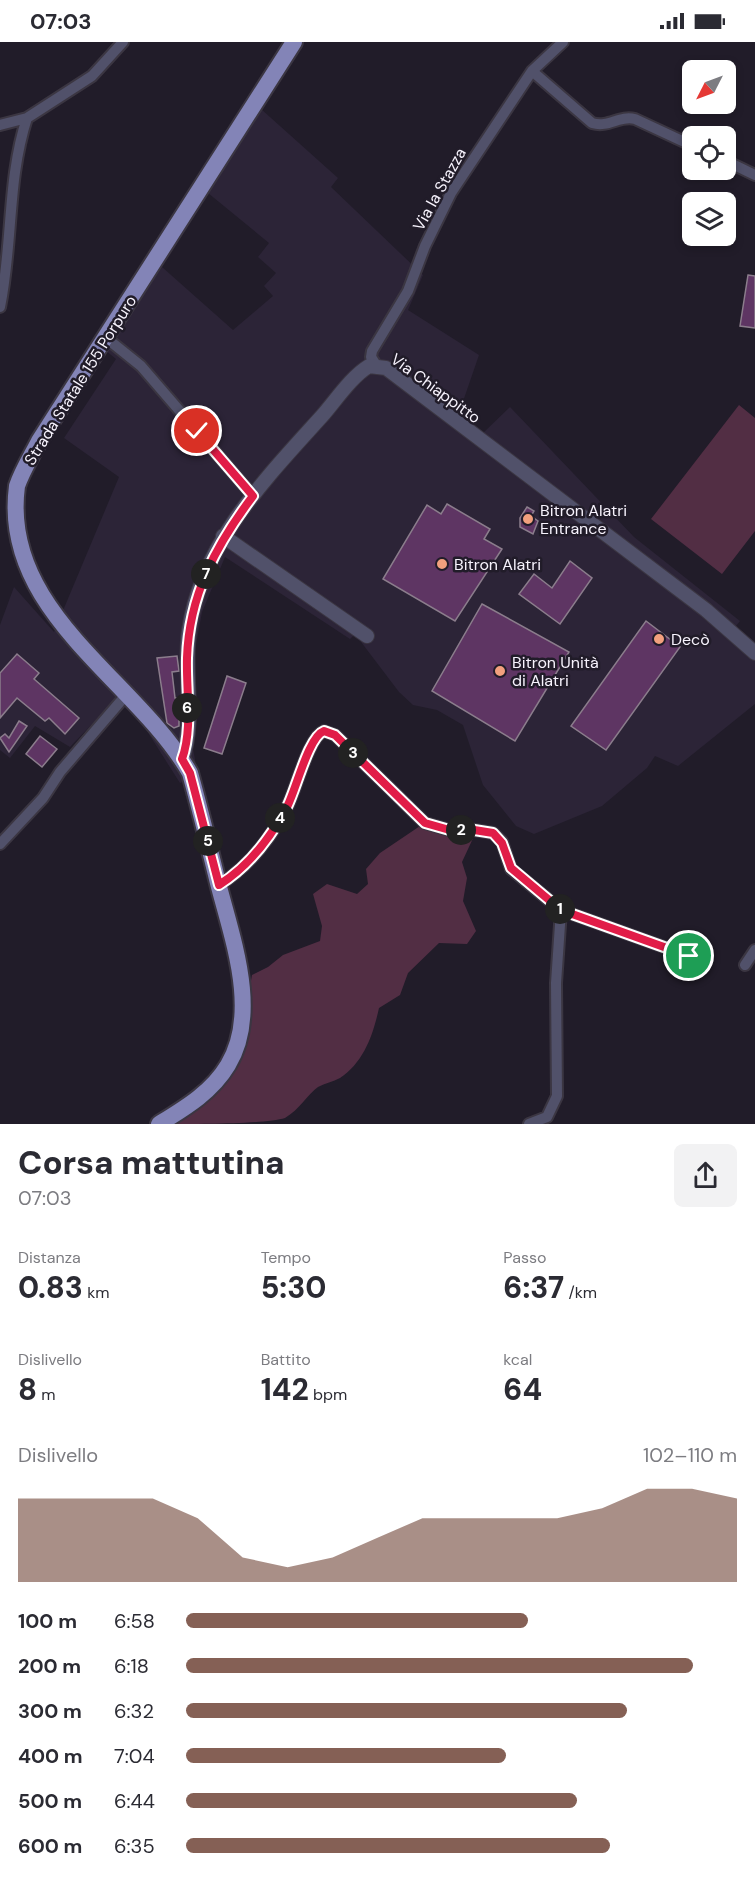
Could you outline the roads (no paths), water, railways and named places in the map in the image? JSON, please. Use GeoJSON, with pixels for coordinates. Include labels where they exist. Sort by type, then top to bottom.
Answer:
{"type":"FeatureCollection","features":[{"type":"Feature","properties":{"kind":"main road","name":"Strada Statale 155 Porpuro"},"geometry":{"type":"LineString","coordinates":[[159,1124],[186,1107],[213,1085],[228,1065],[236,1047],[241,1021],[241,990],[228,915],[190,773],[182,759],[126,695],[48,616],[21,574],[11,533],[18,484],[27,463],[294,42]]}},
{"type":"Feature","properties":{"kind":"street"},"geometry":{"type":"LineString","coordinates":[[0,125],[27,118],[92,76],[123,42]]}},
{"type":"Feature","properties":{"kind":"street","name":"Via la Stazza"},"geometry":{"type":"LineString","coordinates":[[376,365],[371,357],[372,351],[408,291],[425,246],[451,194],[532,72],[563,42]]}},
{"type":"Feature","properties":{"kind":"street"},"geometry":{"type":"LineString","coordinates":[[532,72],[592,123],[602,126],[626,117],[682,141]]}},
{"type":"Feature","properties":{"kind":"street"},"geometry":{"type":"LineString","coordinates":[[0,307],[7,269],[16,163],[27,118]]}},
{"type":"Feature","properties":{"kind":"street"},"geometry":{"type":"LineString","coordinates":[[736,166],[755,175]]}},
{"type":"Feature","properties":{"kind":"street"},"geometry":{"type":"LineString","coordinates":[[105,337],[141,366],[253,496]]}},
{"type":"Feature","properties":{"kind":"street","name":"Via Chiappitto"},"geometry":{"type":"LineString","coordinates":[[182,759],[187,736],[188,632],[196,601],[223,536],[253,496],[363,370],[376,365],[386,368],[706,610],[755,653]]}},
{"type":"Feature","properties":{"kind":"street"},"geometry":{"type":"LineString","coordinates":[[223,536],[367,636]]}},
{"type":"Feature","properties":{"kind":"street"},"geometry":{"type":"LineString","coordinates":[[0,844],[43,798],[60,772],[126,695]]}},
{"type":"Feature","properties":{"kind":"street"},"geometry":{"type":"LineString","coordinates":[[219,885],[236,874],[264,842],[294,792],[311,744],[324,731],[335,735],[425,823],[453,831],[468,829],[493,833],[502,843],[511,868],[561,910],[689,956]]}},
{"type":"Feature","properties":{"kind":"street"},"geometry":{"type":"LineString","coordinates":[[529,1124],[548,1117],[557,1096],[556,983],[561,910]]}},
{"type":"Feature","properties":{"kind":"street"},"geometry":{"type":"LineString","coordinates":[[745,965],[755,950]]}},
{"type":"Feature","properties":{"kind":"street"},"geometry":{"type":"LineString","coordinates":[[551,1109],[556,1124]]}},
{"type":"Feature","properties":{"kind":"place","name":"Bitron Alatri Entrance"},"geometry":{"type":"Point","coordinates":[528,519]}},
{"type":"Feature","properties":{"kind":"place","name":"Bitron Alatri"},"geometry":{"type":"Point","coordinates":[442,564]}},
{"type":"Feature","properties":{"kind":"place","name":"Decò"},"geometry":{"type":"Point","coordinates":[659,639]}},
{"type":"Feature","properties":{"kind":"place","name":"Bitron Unità di Alatri"},"geometry":{"type":"Point","coordinates":[500,671]}}]}
